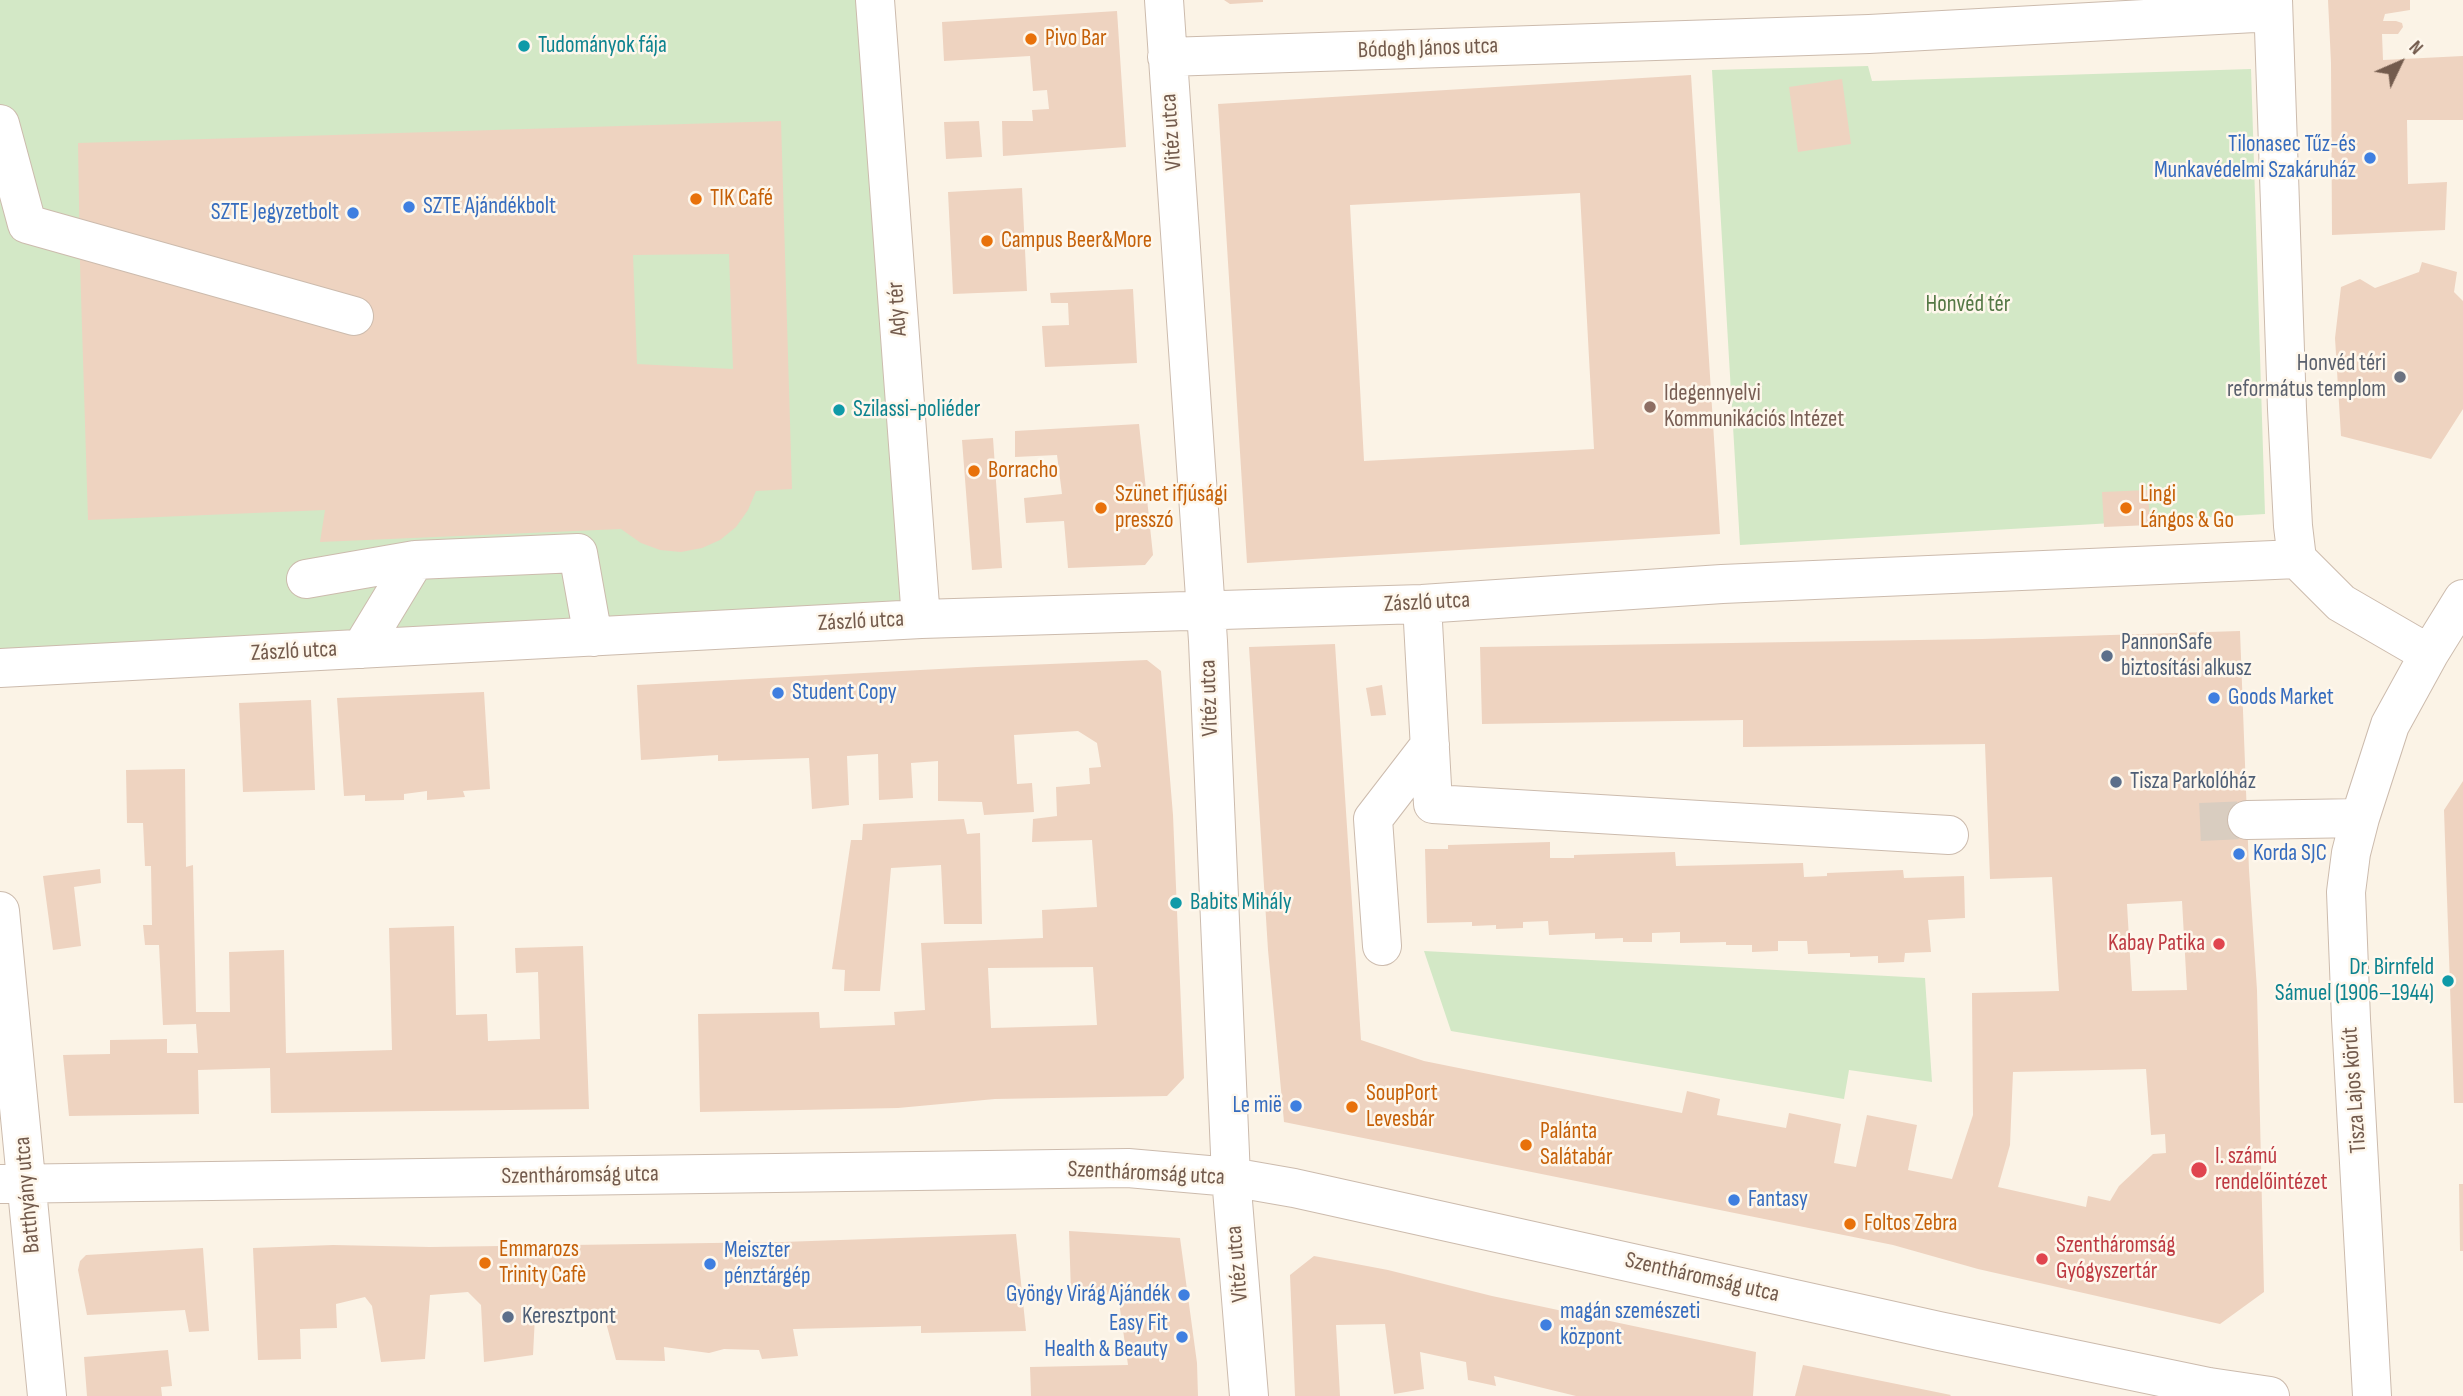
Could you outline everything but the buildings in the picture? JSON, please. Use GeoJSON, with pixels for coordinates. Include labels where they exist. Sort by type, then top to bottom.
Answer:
{"type":"FeatureCollection","features":[{"type":"Feature","properties":{"kind":"street","name":"Ady tér"},"geometry":{"type":"LineString","coordinates":[[876,0],[921,619]]}},
{"type":"Feature","properties":{"kind":"street","name":"Vitéz utca"},"geometry":{"type":"LineString","coordinates":[[1164,0],[1206,611],[1231,1177],[1249,1396]]}},
{"type":"Feature","properties":{"kind":"street","name":"Bódogh János utca"},"geometry":{"type":"LineString","coordinates":[[1167,57],[1869,34],[2273,6]]}},
{"type":"Feature","properties":{"kind":"street"},"geometry":{"type":"LineString","coordinates":[[2273,6],[2287,409],[2297,559],[2341,603],[2429,654]]}},
{"type":"Feature","properties":{"kind":"street"},"geometry":{"type":"LineString","coordinates":[[0,124],[27,224],[354,316]]}},
{"type":"Feature","properties":{"kind":"street"},"geometry":{"type":"LineString","coordinates":[[306,579],[415,560],[578,553],[593,636]]}},
{"type":"Feature","properties":{"kind":"street","name":"Zászló utca"},"geometry":{"type":"LineString","coordinates":[[0,668],[921,619],[1422,604],[1722,584],[2297,559]]}},
{"type":"Feature","properties":{"kind":"street"},"geometry":{"type":"LineString","coordinates":[[361,649],[415,560]]}},
{"type":"Feature","properties":{"kind":"street","name":"Tisza Lajos körút"},"geometry":{"type":"LineString","coordinates":[[2372,1396],[2346,892],[2351,853],[2360,818],[2390,725],[2463,598]]}},
{"type":"Feature","properties":{"kind":"street"},"geometry":{"type":"LineString","coordinates":[[1422,604],[1433,804],[1949,835]]}},
{"type":"Feature","properties":{"kind":"street"},"geometry":{"type":"LineString","coordinates":[[1382,946],[1373,819],[1430,746]]}},
{"type":"Feature","properties":{"kind":"street"},"geometry":{"type":"LineString","coordinates":[[2247,820],[2360,818]]}},
{"type":"Feature","properties":{"kind":"street","name":"Batthyány utca"},"geometry":{"type":"LineString","coordinates":[[0,911],[13,1184],[47,1396]]}},
{"type":"Feature","properties":{"kind":"street","name":"Szentháromság utca"},"geometry":{"type":"LineString","coordinates":[[13,1184],[1128,1168],[1231,1177],[1294,1188],[1939,1331],[2209,1387],[2270,1396]]}},
{"type":"Feature","properties":{"kind":"green space"},"geometry":{"type":"Polygon","coordinates":[[[0,0],[881,0],[921,619],[0,668],[0,0]]]}},
{"type":"Feature","properties":{"kind":"green space","name":"Honvéd tér"},"geometry":{"type":"Polygon","coordinates":[[[1868,66],[1872,81],[2251,69],[2265,514],[1740,545],[1712,70],[1868,66]]]}},
{"type":"Feature","properties":{"kind":"green space"},"geometry":{"type":"Polygon","coordinates":[[[1424,951],[1925,978],[1932,1082],[1849,1070],[1844,1099],[1451,1031],[1424,951]]]}},
{"type":"Feature","properties":{"kind":"tunnel"},"geometry":{"type":"LineString","coordinates":[[2200,822],[2247,820]]}},
{"type":"Feature","properties":{"kind":"place","name":"Pivo Bar"},"geometry":{"type":"Point","coordinates":[1031,39]}},
{"type":"Feature","properties":{"kind":"place","name":"Tudományok fája"},"geometry":{"type":"Point","coordinates":[524,46]}},
{"type":"Feature","properties":{"kind":"place","name":"Tilonasec Tűz-és Munkavédelmi Szakáruház"},"geometry":{"type":"Point","coordinates":[2370,158]}},
{"type":"Feature","properties":{"kind":"place","name":"TIK Café"},"geometry":{"type":"Point","coordinates":[696,199]}},
{"type":"Feature","properties":{"kind":"place","name":"SZTE Ajándékbolt"},"geometry":{"type":"Point","coordinates":[409,207]}},
{"type":"Feature","properties":{"kind":"place","name":"SZTE Jegyzetbolt"},"geometry":{"type":"Point","coordinates":[353,213]}},
{"type":"Feature","properties":{"kind":"place","name":"Campus Beer&More"},"geometry":{"type":"Point","coordinates":[987,241]}},
{"type":"Feature","properties":{"kind":"place","name":"Honvéd téri református templom"},"geometry":{"type":"Point","coordinates":[2400,377]}},
{"type":"Feature","properties":{"kind":"place","name":"Idegennyelvi Kommunikációs Intézet"},"geometry":{"type":"Point","coordinates":[1650,407]}},
{"type":"Feature","properties":{"kind":"place","name":"Szilassi-poliéder"},"geometry":{"type":"Point","coordinates":[839,410]}},
{"type":"Feature","properties":{"kind":"place","name":"Borracho"},"geometry":{"type":"Point","coordinates":[974,471]}},
{"type":"Feature","properties":{"kind":"place","name":"Szünet ifjúsági presszó"},"geometry":{"type":"Point","coordinates":[1101,508]}},
{"type":"Feature","properties":{"kind":"place","name":"Lingi Lángos & Go"},"geometry":{"type":"Point","coordinates":[2126,508]}},
{"type":"Feature","properties":{"kind":"place","name":"PannonSafe biztosítási alkusz"},"geometry":{"type":"Point","coordinates":[2107,656]}},
{"type":"Feature","properties":{"kind":"place","name":"Student Copy"},"geometry":{"type":"Point","coordinates":[778,693]}},
{"type":"Feature","properties":{"kind":"place","name":"Goods Market"},"geometry":{"type":"Point","coordinates":[2214,698]}},
{"type":"Feature","properties":{"kind":"place","name":"Tisza Parkolóház"},"geometry":{"type":"Point","coordinates":[2116,782]}},
{"type":"Feature","properties":{"kind":"place","name":"Korda SJC"},"geometry":{"type":"Point","coordinates":[2239,854]}},
{"type":"Feature","properties":{"kind":"place","name":"Babits Mihály"},"geometry":{"type":"Point","coordinates":[1176,903]}},
{"type":"Feature","properties":{"kind":"place","name":"Kabay Patika"},"geometry":{"type":"Point","coordinates":[2219,944]}},
{"type":"Feature","properties":{"kind":"place","name":"Dr. Birnfeld Sámuel (1906–1944)"},"geometry":{"type":"Point","coordinates":[2448,981]}},
{"type":"Feature","properties":{"kind":"place","name":"Le mië"},"geometry":{"type":"Point","coordinates":[1296,1106]}},
{"type":"Feature","properties":{"kind":"place","name":"SoupPort Levesbár"},"geometry":{"type":"Point","coordinates":[1352,1107]}},
{"type":"Feature","properties":{"kind":"place","name":"Palánta Salátabár"},"geometry":{"type":"Point","coordinates":[1526,1145]}},
{"type":"Feature","properties":{"kind":"place","name":"I. számú rendelőintézet"},"geometry":{"type":"Point","coordinates":[2199,1170]}},
{"type":"Feature","properties":{"kind":"place","name":"Fantasy"},"geometry":{"type":"Point","coordinates":[1734,1200]}},
{"type":"Feature","properties":{"kind":"place","name":"Foltos Zebra"},"geometry":{"type":"Point","coordinates":[1850,1224]}},
{"type":"Feature","properties":{"kind":"place","name":"Szentháromság Gyógyszertár"},"geometry":{"type":"Point","coordinates":[2042,1259]}},
{"type":"Feature","properties":{"kind":"place","name":"Emmarozs Trinity Cafè"},"geometry":{"type":"Point","coordinates":[485,1263]}},
{"type":"Feature","properties":{"kind":"place","name":"Meiszter pénztárgép"},"geometry":{"type":"Point","coordinates":[710,1264]}},
{"type":"Feature","properties":{"kind":"place","name":"Gyöngy Virág Ajándék"},"geometry":{"type":"Point","coordinates":[1184,1295]}},
{"type":"Feature","properties":{"kind":"place","name":"Keresztpont"},"geometry":{"type":"Point","coordinates":[508,1317]}},
{"type":"Feature","properties":{"kind":"place","name":"magán szemészeti központ"},"geometry":{"type":"Point","coordinates":[1546,1325]}},
{"type":"Feature","properties":{"kind":"place","name":"Easy Fit Health & Beauty"},"geometry":{"type":"Point","coordinates":[1182,1337]}}]}
